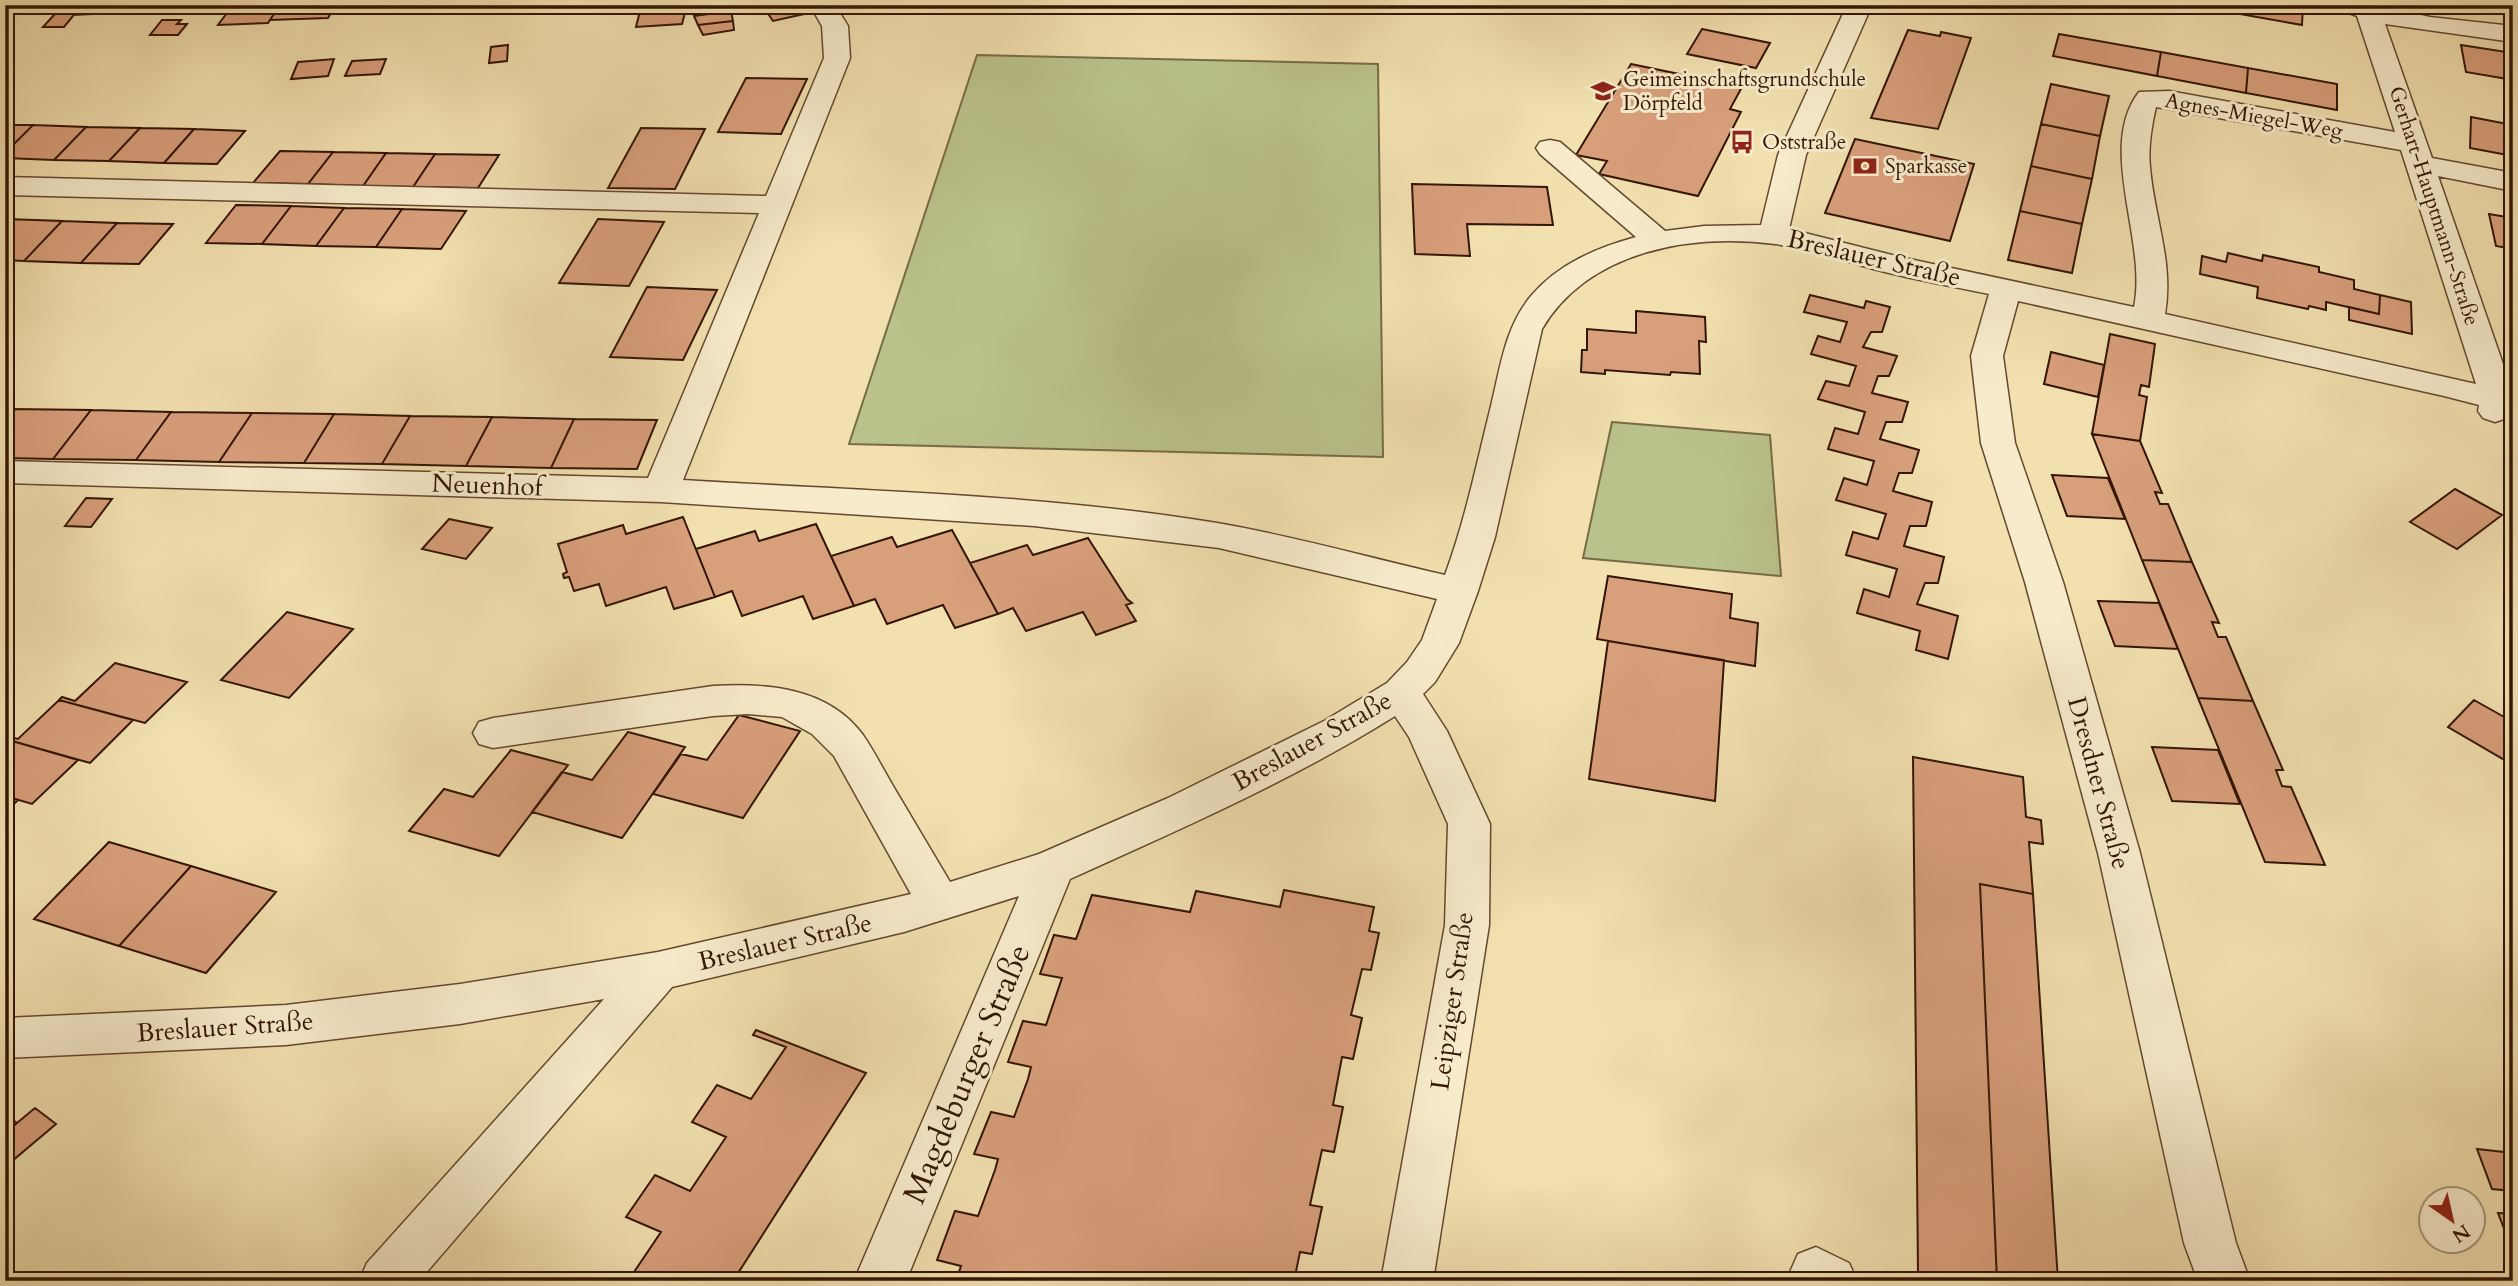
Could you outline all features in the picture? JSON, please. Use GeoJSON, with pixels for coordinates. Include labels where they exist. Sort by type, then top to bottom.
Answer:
{"type":"FeatureCollection","features":[{"type":"Feature","properties":{"kind":"street"},"geometry":{"type":"LineString","coordinates":[[822,5],[835,26],[837,58],[661,490],[1034,514],[1127,523],[1219,536],[1459,591]]}},
{"type":"Feature","properties":{"kind":"street"},"geometry":{"type":"LineString","coordinates":[[1773,235],[1792,155],[1860,5]]}},
{"type":"Feature","properties":{"kind":"street"},"geometry":{"type":"LineString","coordinates":[[2360,9],[2513,34]]}},
{"type":"Feature","properties":{"kind":"street","name":"Gerhart-Hauptmann-Straße"},"geometry":{"type":"LineString","coordinates":[[2360,9],[2418,154],[2502,405]]}},
{"type":"Feature","properties":{"kind":"street","name":"Agnes-Miegel-Weg"},"geometry":{"type":"LineString","coordinates":[[2148,318],[2153,293],[2152,258],[2135,166],[2142,107],[2149,98],[2169,99],[2418,154]]}},
{"type":"Feature","properties":{"kind":"street"},"geometry":{"type":"LineString","coordinates":[[1550,148],[1659,241]]}},
{"type":"Feature","properties":{"kind":"street"},"geometry":{"type":"LineString","coordinates":[[2418,154],[2513,182]]}},
{"type":"Feature","properties":{"kind":"street"},"geometry":{"type":"LineString","coordinates":[[5,186],[776,205]]}},
{"type":"Feature","properties":{"kind":"street","name":"Breslauer Straße"},"geometry":{"type":"LineString","coordinates":[[5,1038],[286,1025],[460,1004],[658,971],[890,918],[939,903],[1053,867],[1183,810],[1338,732],[1401,693],[1421,672],[1440,643],[1478,537],[1526,330],[1534,311],[1550,292],[1588,264],[1612,253],[1659,241],[1736,233],[1773,235],[2006,289],[2148,318],[2502,405]]}},
{"type":"Feature","properties":{"kind":"street","name":"Dresdner Straße"},"geometry":{"type":"LineString","coordinates":[[2006,289],[1987,356],[1998,443],[2045,582],[2119,853],[2210,1243],[2224,1281]]}},
{"type":"Feature","properties":{"kind":"street","name":"Neuenhof"},"geometry":{"type":"LineString","coordinates":[[5,472],[661,490]]}},
{"type":"Feature","properties":{"kind":"street","name":"Leipziger Straße"},"geometry":{"type":"LineString","coordinates":[[1401,693],[1427,731],[1469,824],[1467,925],[1407,1281]]}},
{"type":"Feature","properties":{"kind":"street"},"geometry":{"type":"LineString","coordinates":[[493,733],[713,701],[748,699],[786,703],[797,707],[826,723],[848,745],[939,903]]}},
{"type":"Feature","properties":{"kind":"street","name":"Magdeburger Straße"},"geometry":{"type":"LineString","coordinates":[[880,1281],[1053,867]]}},
{"type":"Feature","properties":{"kind":"street"},"geometry":{"type":"LineString","coordinates":[[385,1281],[658,971]]}},
{"type":"Feature","properties":{"kind":"green space"},"geometry":{"type":"Polygon","coordinates":[[[977,55],[1378,64],[1383,457],[849,444],[977,55]]]}},
{"type":"Feature","properties":{"kind":"green space"},"geometry":{"type":"Polygon","coordinates":[[[1612,422],[1770,435],[1781,576],[1583,558],[1612,422]]]}},
{"type":"Feature","properties":{"kind":"building"},"geometry":{"type":"Polygon","coordinates":[[[63,5],[82,5],[64,27],[43,27],[63,5]]]}},
{"type":"Feature","properties":{"kind":"building"},"geometry":{"type":"Polygon","coordinates":[[[82,5],[138,5],[133,12],[74,15],[82,5]]]}},
{"type":"Feature","properties":{"kind":"building"},"geometry":{"type":"Polygon","coordinates":[[[138,5],[173,5],[169,11],[133,12],[138,5]]]}},
{"type":"Feature","properties":{"kind":"building"},"geometry":{"type":"Polygon","coordinates":[[[233,5],[280,5],[268,23],[218,25],[233,5]]]}},
{"type":"Feature","properties":{"kind":"building"},"geometry":{"type":"Polygon","coordinates":[[[280,5],[336,5],[328,18],[270,20],[280,5]]]}},
{"type":"Feature","properties":{"kind":"building"},"geometry":{"type":"Polygon","coordinates":[[[378,5],[429,5],[428,8],[375,10],[378,5]]]}},
{"type":"Feature","properties":{"kind":"building"},"geometry":{"type":"Polygon","coordinates":[[[537,5],[644,5],[643,8],[534,13],[537,5]]]}},
{"type":"Feature","properties":{"kind":"building"},"geometry":{"type":"Polygon","coordinates":[[[762,5],[797,5],[804,14],[773,21],[762,5]]]}},
{"type":"Feature","properties":{"kind":"building"},"geometry":{"type":"Polygon","coordinates":[[[1927,5],[1974,5],[1972,14],[1927,5]]]}},
{"type":"Feature","properties":{"kind":"building"},"geometry":{"type":"Polygon","coordinates":[[[2217,5],[2303,5],[2302,25],[2217,10],[2217,5]]]}},
{"type":"Feature","properties":{"kind":"building"},"geometry":{"type":"Polygon","coordinates":[[[2452,5],[2513,5],[2513,15],[2452,5]]]}},
{"type":"Feature","properties":{"kind":"building"},"geometry":{"type":"Polygon","coordinates":[[[686,9],[682,24],[636,27],[640,11],[686,9]]]}},
{"type":"Feature","properties":{"kind":"building"},"geometry":{"type":"Polygon","coordinates":[[[731,11],[733,21],[698,25],[694,16],[731,11]]]}},
{"type":"Feature","properties":{"kind":"building"},"geometry":{"type":"Polygon","coordinates":[[[162,20],[181,20],[177,24],[187,24],[178,35],[150,35],[162,20]]]}},
{"type":"Feature","properties":{"kind":"building"},"geometry":{"type":"Polygon","coordinates":[[[733,21],[734,30],[703,35],[698,25],[733,21]]]}},
{"type":"Feature","properties":{"kind":"building"},"geometry":{"type":"Polygon","coordinates":[[[1702,29],[1770,43],[1756,68],[1687,54],[1702,29]]]}},
{"type":"Feature","properties":{"kind":"building"},"geometry":{"type":"Polygon","coordinates":[[[1908,30],[1940,36],[1941,32],[1971,38],[1938,129],[1871,118],[1908,30]]]}},
{"type":"Feature","properties":{"kind":"building"},"geometry":{"type":"Polygon","coordinates":[[[2059,34],[2161,52],[2157,76],[2053,56],[2059,34]]]}},
{"type":"Feature","properties":{"kind":"building"},"geometry":{"type":"Polygon","coordinates":[[[508,45],[507,61],[489,63],[491,47],[508,45]]]}},
{"type":"Feature","properties":{"kind":"building"},"geometry":{"type":"Polygon","coordinates":[[[2461,45],[2513,53],[2513,80],[2466,72],[2461,45]]]}},
{"type":"Feature","properties":{"kind":"building"},"geometry":{"type":"Polygon","coordinates":[[[2161,52],[2248,68],[2246,93],[2157,76],[2161,52]]]}},
{"type":"Feature","properties":{"kind":"building"},"geometry":{"type":"Polygon","coordinates":[[[334,59],[328,76],[291,79],[298,62],[334,59]]]}},
{"type":"Feature","properties":{"kind":"building"},"geometry":{"type":"Polygon","coordinates":[[[386,59],[380,74],[345,76],[352,61],[386,59]]]}},
{"type":"Feature","properties":{"kind":"building"},"geometry":{"type":"Polygon","coordinates":[[[1631,64],[1742,87],[1730,109],[1741,112],[1698,196],[1599,174],[1607,161],[1576,155],[1631,64]]]}},
{"type":"Feature","properties":{"kind":"building"},"geometry":{"type":"Polygon","coordinates":[[[2248,68],[2337,84],[2337,110],[2246,93],[2248,68]]]}},
{"type":"Feature","properties":{"kind":"building"},"geometry":{"type":"Polygon","coordinates":[[[746,78],[807,79],[781,134],[718,132],[746,78]]]}},
{"type":"Feature","properties":{"kind":"building"},"geometry":{"type":"Polygon","coordinates":[[[2051,84],[2109,96],[2100,136],[2041,124],[2051,84]]]}},
{"type":"Feature","properties":{"kind":"building"},"geometry":{"type":"Polygon","coordinates":[[[2471,117],[2513,125],[2513,156],[2470,148],[2471,117]]]}},
{"type":"Feature","properties":{"kind":"building"},"geometry":{"type":"Polygon","coordinates":[[[2041,124],[2100,136],[2092,179],[2031,166],[2041,124]]]}},
{"type":"Feature","properties":{"kind":"building"},"geometry":{"type":"Polygon","coordinates":[[[5,125],[33,125],[5,153],[5,125]]]}},
{"type":"Feature","properties":{"kind":"building"},"geometry":{"type":"Polygon","coordinates":[[[33,125],[86,127],[54,160],[5,158],[5,153],[33,125]]]}},
{"type":"Feature","properties":{"kind":"building"},"geometry":{"type":"Polygon","coordinates":[[[86,127],[140,128],[109,161],[54,160],[86,127]]]}},
{"type":"Feature","properties":{"kind":"building"},"geometry":{"type":"Polygon","coordinates":[[[140,128],[194,129],[164,163],[109,161],[140,128]]]}},
{"type":"Feature","properties":{"kind":"building"},"geometry":{"type":"Polygon","coordinates":[[[641,128],[705,129],[675,189],[608,188],[641,128]]]}},
{"type":"Feature","properties":{"kind":"building"},"geometry":{"type":"Polygon","coordinates":[[[194,129],[245,131],[217,164],[164,163],[194,129]]]}},
{"type":"Feature","properties":{"kind":"building"},"geometry":{"type":"Polygon","coordinates":[[[1855,139],[1974,164],[1950,241],[1825,213],[1855,139]]]}},
{"type":"Feature","properties":{"kind":"building"},"geometry":{"type":"Polygon","coordinates":[[[280,151],[333,152],[308,184],[253,183],[280,151]]]}},
{"type":"Feature","properties":{"kind":"building"},"geometry":{"type":"Polygon","coordinates":[[[333,152],[386,153],[363,186],[308,184],[333,152]]]}},
{"type":"Feature","properties":{"kind":"building"},"geometry":{"type":"Polygon","coordinates":[[[386,153],[435,154],[413,187],[363,186],[386,153]]]}},
{"type":"Feature","properties":{"kind":"building"},"geometry":{"type":"Polygon","coordinates":[[[435,154],[499,155],[478,188],[413,187],[435,154]]]}},
{"type":"Feature","properties":{"kind":"building"},"geometry":{"type":"Polygon","coordinates":[[[2031,166],[2092,179],[2082,224],[2020,211],[2031,166]]]}},
{"type":"Feature","properties":{"kind":"building"},"geometry":{"type":"Polygon","coordinates":[[[1412,184],[1547,187],[1553,225],[1467,224],[1470,256],[1415,254],[1412,184]]]}},
{"type":"Feature","properties":{"kind":"building"},"geometry":{"type":"Polygon","coordinates":[[[236,205],[291,206],[262,244],[206,243],[236,205]]]}},
{"type":"Feature","properties":{"kind":"building"},"geometry":{"type":"Polygon","coordinates":[[[291,206],[344,208],[316,246],[262,244],[291,206]]]}},
{"type":"Feature","properties":{"kind":"building"},"geometry":{"type":"Polygon","coordinates":[[[344,208],[402,209],[376,247],[316,246],[344,208]]]}},
{"type":"Feature","properties":{"kind":"building"},"geometry":{"type":"Polygon","coordinates":[[[402,209],[466,211],[441,249],[376,247],[402,209]]]}},
{"type":"Feature","properties":{"kind":"building"},"geometry":{"type":"Polygon","coordinates":[[[2020,211],[2082,224],[2072,273],[2008,260],[2020,211]]]}},
{"type":"Feature","properties":{"kind":"building"},"geometry":{"type":"Polygon","coordinates":[[[2489,214],[2513,218],[2513,249],[2496,246],[2489,214]]]}},
{"type":"Feature","properties":{"kind":"building"},"geometry":{"type":"Polygon","coordinates":[[[598,219],[664,222],[629,286],[559,283],[598,219]]]}},
{"type":"Feature","properties":{"kind":"building"},"geometry":{"type":"Polygon","coordinates":[[[5,220],[62,221],[24,261],[5,260],[5,220]]]}},
{"type":"Feature","properties":{"kind":"building"},"geometry":{"type":"Polygon","coordinates":[[[62,221],[117,223],[81,263],[24,261],[62,221]]]}},
{"type":"Feature","properties":{"kind":"building"},"geometry":{"type":"Polygon","coordinates":[[[117,223],[173,224],[139,264],[81,263],[117,223]]]}},
{"type":"Feature","properties":{"kind":"building"},"geometry":{"type":"Polygon","coordinates":[[[2228,253],[2262,261],[2263,255],[2319,267],[2319,272],[2354,280],[2354,289],[2380,295],[2379,314],[2326,302],[2326,310],[2309,306],[2308,309],[2257,298],[2258,287],[2200,274],[2202,256],[2226,262],[2228,253]]]}},
{"type":"Feature","properties":{"kind":"building"},"geometry":{"type":"Polygon","coordinates":[[[647,287],[717,290],[683,360],[610,357],[647,287]]]}},
{"type":"Feature","properties":{"kind":"building"},"geometry":{"type":"Polygon","coordinates":[[[1810,295],[1864,308],[1866,301],[1890,307],[1882,332],[1871,332],[1863,347],[1897,356],[1889,376],[1878,376],[1872,393],[1908,402],[1902,422],[1886,422],[1880,439],[1919,450],[1912,473],[1899,473],[1893,491],[1932,502],[1926,526],[1910,526],[1904,546],[1944,557],[1938,583],[1925,583],[1917,604],[1958,616],[1948,659],[1916,650],[1920,631],[1857,613],[1864,589],[1889,597],[1897,569],[1846,555],[1853,532],[1878,539],[1886,514],[1836,500],[1844,478],[1867,485],[1874,461],[1828,449],[1835,428],[1858,434],[1865,412],[1818,399],[1826,381],[1849,386],[1856,366],[1811,354],[1818,336],[1840,342],[1847,322],[1804,312],[1810,295]]]}},
{"type":"Feature","properties":{"kind":"building"},"geometry":{"type":"Polygon","coordinates":[[[2380,295],[2411,302],[2412,334],[2349,320],[2349,307],[2379,314],[2380,295]]]}},
{"type":"Feature","properties":{"kind":"building"},"geometry":{"type":"Polygon","coordinates":[[[1636,311],[1705,317],[1706,342],[1699,341],[1700,374],[1671,372],[1670,375],[1605,370],[1605,374],[1581,372],[1582,350],[1587,350],[1587,329],[1636,333],[1636,311]]]}},
{"type":"Feature","properties":{"kind":"building"},"geometry":{"type":"Polygon","coordinates":[[[2110,334],[2155,344],[2149,387],[2141,385],[2139,395],[2147,397],[2140,441],[2092,434],[2110,334]]]}},
{"type":"Feature","properties":{"kind":"building"},"geometry":{"type":"Polygon","coordinates":[[[2051,352],[2104,365],[2098,397],[2044,384],[2051,352]]]}},
{"type":"Feature","properties":{"kind":"building"},"geometry":{"type":"Polygon","coordinates":[[[10,409],[91,410],[53,459],[5,458],[5,415],[10,409]]]}},
{"type":"Feature","properties":{"kind":"building"},"geometry":{"type":"Polygon","coordinates":[[[91,410],[171,412],[136,460],[53,459],[91,410]]]}},
{"type":"Feature","properties":{"kind":"building"},"geometry":{"type":"Polygon","coordinates":[[[171,412],[252,413],[219,462],[136,460],[171,412]]]}},
{"type":"Feature","properties":{"kind":"building"},"geometry":{"type":"Polygon","coordinates":[[[252,413],[334,414],[304,463],[219,462],[252,413]]]}},
{"type":"Feature","properties":{"kind":"building"},"geometry":{"type":"Polygon","coordinates":[[[334,414],[410,416],[382,464],[304,463],[334,414]]]}},
{"type":"Feature","properties":{"kind":"building"},"geometry":{"type":"Polygon","coordinates":[[[410,416],[492,417],[466,466],[382,464],[410,416]]]}},
{"type":"Feature","properties":{"kind":"building"},"geometry":{"type":"Polygon","coordinates":[[[492,417],[574,419],[551,468],[466,466],[492,417]]]}},
{"type":"Feature","properties":{"kind":"building"},"geometry":{"type":"Polygon","coordinates":[[[574,419],[657,420],[637,469],[551,468],[574,419]]]}},
{"type":"Feature","properties":{"kind":"building"},"geometry":{"type":"Polygon","coordinates":[[[2092,434],[2140,441],[2162,493],[2155,492],[2160,504],[2168,504],[2192,562],[2142,560],[2092,434]]]}},
{"type":"Feature","properties":{"kind":"building"},"geometry":{"type":"Polygon","coordinates":[[[2052,475],[2108,478],[2125,519],[2067,516],[2052,475]]]}},
{"type":"Feature","properties":{"kind":"building"},"geometry":{"type":"Polygon","coordinates":[[[2455,489],[2502,515],[2457,549],[2410,522],[2455,489]]]}},
{"type":"Feature","properties":{"kind":"building"},"geometry":{"type":"Polygon","coordinates":[[[86,498],[112,499],[91,527],[65,526],[86,498]]]}},
{"type":"Feature","properties":{"kind":"building"},"geometry":{"type":"Polygon","coordinates":[[[683,517],[715,597],[674,609],[666,587],[606,606],[599,584],[574,591],[569,577],[564,578],[563,574],[567,572],[558,544],[623,525],[626,534],[683,517]]]}},
{"type":"Feature","properties":{"kind":"building"},"geometry":{"type":"Polygon","coordinates":[[[449,519],[492,528],[466,559],[422,549],[449,519]]]}},
{"type":"Feature","properties":{"kind":"building"},"geometry":{"type":"Polygon","coordinates":[[[816,524],[854,606],[813,619],[803,596],[742,616],[732,591],[715,597],[696,549],[755,531],[759,541],[816,524]]]}},
{"type":"Feature","properties":{"kind":"building"},"geometry":{"type":"Polygon","coordinates":[[[952,530],[998,614],[955,628],[943,605],[887,624],[875,599],[854,606],[831,556],[892,537],[897,547],[952,530]]]}},
{"type":"Feature","properties":{"kind":"building"},"geometry":{"type":"Polygon","coordinates":[[[1088,538],[1132,603],[1126,605],[1136,621],[1096,635],[1083,612],[1026,631],[1013,608],[998,614],[970,563],[1027,545],[1033,555],[1088,538]]]}},
{"type":"Feature","properties":{"kind":"building"},"geometry":{"type":"Polygon","coordinates":[[[2142,560],[2192,562],[2219,623],[2212,622],[2218,637],[2226,637],[2253,701],[2198,698],[2142,560]]]}},
{"type":"Feature","properties":{"kind":"building"},"geometry":{"type":"Polygon","coordinates":[[[1608,576],[1732,594],[1730,618],[1758,623],[1755,666],[1597,639],[1608,576]]]}},
{"type":"Feature","properties":{"kind":"building"},"geometry":{"type":"Polygon","coordinates":[[[2098,601],[2159,603],[2178,649],[2115,646],[2098,601]]]}},
{"type":"Feature","properties":{"kind":"building"},"geometry":{"type":"Polygon","coordinates":[[[287,612],[353,629],[289,698],[221,680],[287,612]]]}},
{"type":"Feature","properties":{"kind":"building"},"geometry":{"type":"Polygon","coordinates":[[[1608,641],[1724,660],[1715,801],[1589,779],[1608,641]]]}},
{"type":"Feature","properties":{"kind":"building"},"geometry":{"type":"Polygon","coordinates":[[[115,663],[187,682],[145,723],[59,700],[62,697],[75,701],[115,663]]]}},
{"type":"Feature","properties":{"kind":"building"},"geometry":{"type":"Polygon","coordinates":[[[2198,698],[2253,701],[2283,770],[2276,770],[2282,786],[2291,787],[2325,865],[2265,862],[2198,698]]]}},
{"type":"Feature","properties":{"kind":"building"},"geometry":{"type":"Polygon","coordinates":[[[59,700],[133,720],[90,763],[5,739],[6,736],[18,739],[59,700]]]}},
{"type":"Feature","properties":{"kind":"building"},"geometry":{"type":"Polygon","coordinates":[[[2474,700],[2513,722],[2513,765],[2448,727],[2474,700]]]}},
{"type":"Feature","properties":{"kind":"building"},"geometry":{"type":"Polygon","coordinates":[[[739,715],[800,731],[743,818],[653,794],[681,754],[707,760],[739,715]]]}},
{"type":"Feature","properties":{"kind":"building"},"geometry":{"type":"Polygon","coordinates":[[[628,732],[685,747],[622,838],[532,812],[562,772],[592,780],[628,732]]]}},
{"type":"Feature","properties":{"kind":"building"},"geometry":{"type":"Polygon","coordinates":[[[5,739],[78,760],[32,804],[5,796],[5,739]]]}},
{"type":"Feature","properties":{"kind":"building"},"geometry":{"type":"Polygon","coordinates":[[[2152,747],[2218,750],[2240,804],[2172,801],[2152,747]]]}},
{"type":"Feature","properties":{"kind":"building"},"geometry":{"type":"Polygon","coordinates":[[[511,750],[568,765],[499,856],[409,831],[444,789],[473,797],[511,750]]]}},
{"type":"Feature","properties":{"kind":"building"},"geometry":{"type":"Polygon","coordinates":[[[1913,757],[2023,777],[2026,817],[2041,820],[2043,844],[2029,842],[2033,894],[1980,884],[1997,1281],[1951,1281],[1918,1273],[1913,757]]]}},
{"type":"Feature","properties":{"kind":"building"},"geometry":{"type":"Polygon","coordinates":[[[5,796],[18,800],[5,813],[5,796]]]}},
{"type":"Feature","properties":{"kind":"building"},"geometry":{"type":"Polygon","coordinates":[[[109,842],[191,866],[119,946],[34,919],[109,842]]]}},
{"type":"Feature","properties":{"kind":"building"},"geometry":{"type":"Polygon","coordinates":[[[191,866],[276,892],[206,973],[119,946],[191,866]]]}},
{"type":"Feature","properties":{"kind":"building"},"geometry":{"type":"Polygon","coordinates":[[[1980,884],[2033,894],[2058,1281],[1997,1281],[1980,884]]]}},
{"type":"Feature","properties":{"kind":"building"},"geometry":{"type":"Polygon","coordinates":[[[1284,890],[1374,907],[1369,931],[1379,933],[1371,970],[1362,969],[1351,1015],[1362,1018],[1353,1059],[1342,1057],[1333,1105],[1343,1107],[1334,1152],[1322,1150],[1310,1205],[1322,1207],[1312,1254],[1300,1252],[1294,1281],[956,1281],[961,1266],[937,1260],[955,1211],[978,1216],[995,1170],[998,1159],[974,1154],[991,1112],[1014,1117],[1028,1079],[1031,1067],[1008,1062],[1023,1021],[1046,1025],[1062,978],[1040,974],[1054,935],[1076,939],[1092,895],[1190,912],[1196,891],[1280,907],[1284,890]]]}},
{"type":"Feature","properties":{"kind":"building"},"geometry":{"type":"Polygon","coordinates":[[[756,1030],[866,1073],[733,1281],[628,1281],[661,1232],[626,1217],[655,1175],[690,1191],[726,1137],[692,1122],[717,1085],[751,1099],[786,1047],[753,1035],[756,1030]]]}},
{"type":"Feature","properties":{"kind":"building"},"geometry":{"type":"Polygon","coordinates":[[[35,1108],[56,1124],[5,1167],[5,1133],[35,1108]]]}},
{"type":"Feature","properties":{"kind":"building"},"geometry":{"type":"Polygon","coordinates":[[[5,1114],[17,1123],[5,1133],[5,1114]]]}},
{"type":"Feature","properties":{"kind":"building"},"geometry":{"type":"Polygon","coordinates":[[[2477,1149],[2513,1153],[2513,1194],[2512,1191],[2492,1189],[2477,1149]]]}},
{"type":"Feature","properties":{"kind":"building"},"geometry":{"type":"Polygon","coordinates":[[[2498,1213],[2513,1214],[2513,1252],[2498,1213]]]}},
{"type":"Feature","properties":{"kind":"place","name":"Geimeinschaftsgrundschule Dörpfeld"},"geometry":{"type":"Point","coordinates":[1603,91]}},
{"type":"Feature","properties":{"kind":"place","name":"Oststraße"},"geometry":{"type":"Point","coordinates":[1742,142]}},
{"type":"Feature","properties":{"kind":"place","name":"Sparkasse"},"geometry":{"type":"Point","coordinates":[1865,166]}}]}
